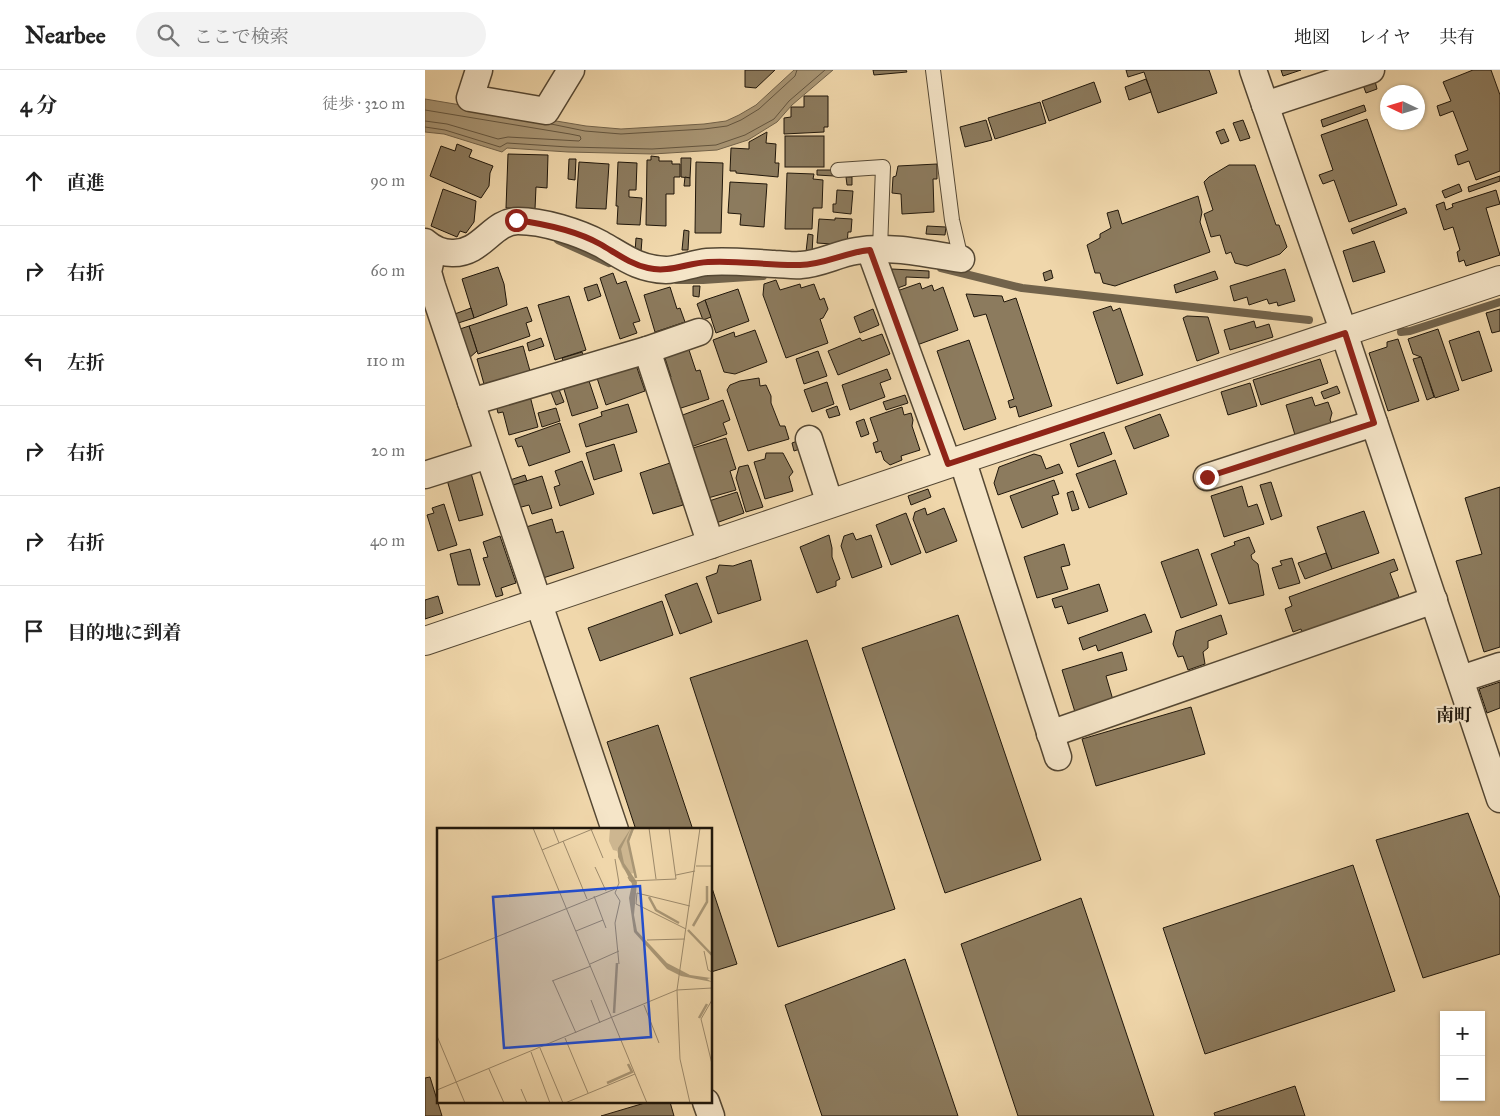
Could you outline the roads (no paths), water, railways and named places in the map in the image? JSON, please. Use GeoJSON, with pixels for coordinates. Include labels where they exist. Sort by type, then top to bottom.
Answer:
{"type":"FeatureCollection","features":[{"type":"Feature","properties":{"kind":"street"},"geometry":{"type":"LineString","coordinates":[[479,70],[470,98],[546,111],[571,70]]}},
{"type":"Feature","properties":{"kind":"street"},"geometry":{"type":"LineString","coordinates":[[1253,70],[1345,333],[1500,799]]}},
{"type":"Feature","properties":{"kind":"street"},"geometry":{"type":"LineString","coordinates":[[1265,106],[1371,70]]}},
{"type":"Feature","properties":{"kind":"street"},"geometry":{"type":"LineString","coordinates":[[614,828],[471,402],[434,322],[428,272],[429,246],[447,253],[471,250],[506,223],[516,220],[547,224],[581,235],[631,263],[648,268],[669,270],[706,262],[801,265],[832,259],[855,251],[875,249],[961,259]]}},
{"type":"Feature","properties":{"kind":"street"},"geometry":{"type":"LineString","coordinates":[[875,249],[955,462],[1054,746],[1434,600]]}},
{"type":"Feature","properties":{"kind":"street"},"geometry":{"type":"LineString","coordinates":[[425,641],[1500,280]]}},
{"type":"Feature","properties":{"kind":"street"},"geometry":{"type":"LineString","coordinates":[[471,402],[647,350],[699,332]]}},
{"type":"Feature","properties":{"kind":"street"},"geometry":{"type":"LineString","coordinates":[[647,350],[711,545]]}},
{"type":"Feature","properties":{"kind":"street"},"geometry":{"type":"LineString","coordinates":[[1207,477],[1374,423]]}},
{"type":"Feature","properties":{"kind":"street"},"geometry":{"type":"LineString","coordinates":[[809,440],[830,504]]}},
{"type":"Feature","properties":{"kind":"street"},"geometry":{"type":"LineString","coordinates":[[425,476],[488,455]]}},
{"type":"Feature","properties":{"kind":"street"},"geometry":{"type":"LineString","coordinates":[[1461,679],[1500,666]]}},
{"type":"Feature","properties":{"kind":"street"},"geometry":{"type":"LineString","coordinates":[[707,1104],[711,1116]]}},
{"type":"Feature","properties":{"kind":"lane"},"geometry":{"type":"LineString","coordinates":[[933,70],[952,220],[961,259]]}},
{"type":"Feature","properties":{"kind":"lane"},"geometry":{"type":"LineString","coordinates":[[838,170],[883,167],[875,249]]}},
{"type":"Feature","properties":{"kind":"water"},"geometry":{"type":"Polygon","coordinates":[[[794,70],[833,70],[792,105],[777,122],[748,140],[717,150],[653,154],[507,148],[502,152],[444,134],[425,132],[425,99],[586,126],[621,129],[726,121],[756,105],[794,70]]]}},
{"type":"Feature","properties":{"kind":"waterway"},"geometry":{"type":"LineString","coordinates":[[558,240],[609,263]]}},
{"type":"Feature","properties":{"kind":"waterway"},"geometry":{"type":"LineString","coordinates":[[941,268],[1022,288],[1309,320]]}},
{"type":"Feature","properties":{"kind":"waterway"},"geometry":{"type":"LineString","coordinates":[[677,280],[763,276]]}},
{"type":"Feature","properties":{"kind":"waterway"},"geometry":{"type":"LineString","coordinates":[[1401,332],[1410,331],[1500,302]]}},
{"type":"Feature","properties":{"kind":"district","name":"南町"},"geometry":{"type":"Point","coordinates":[1454,715]}}]}
